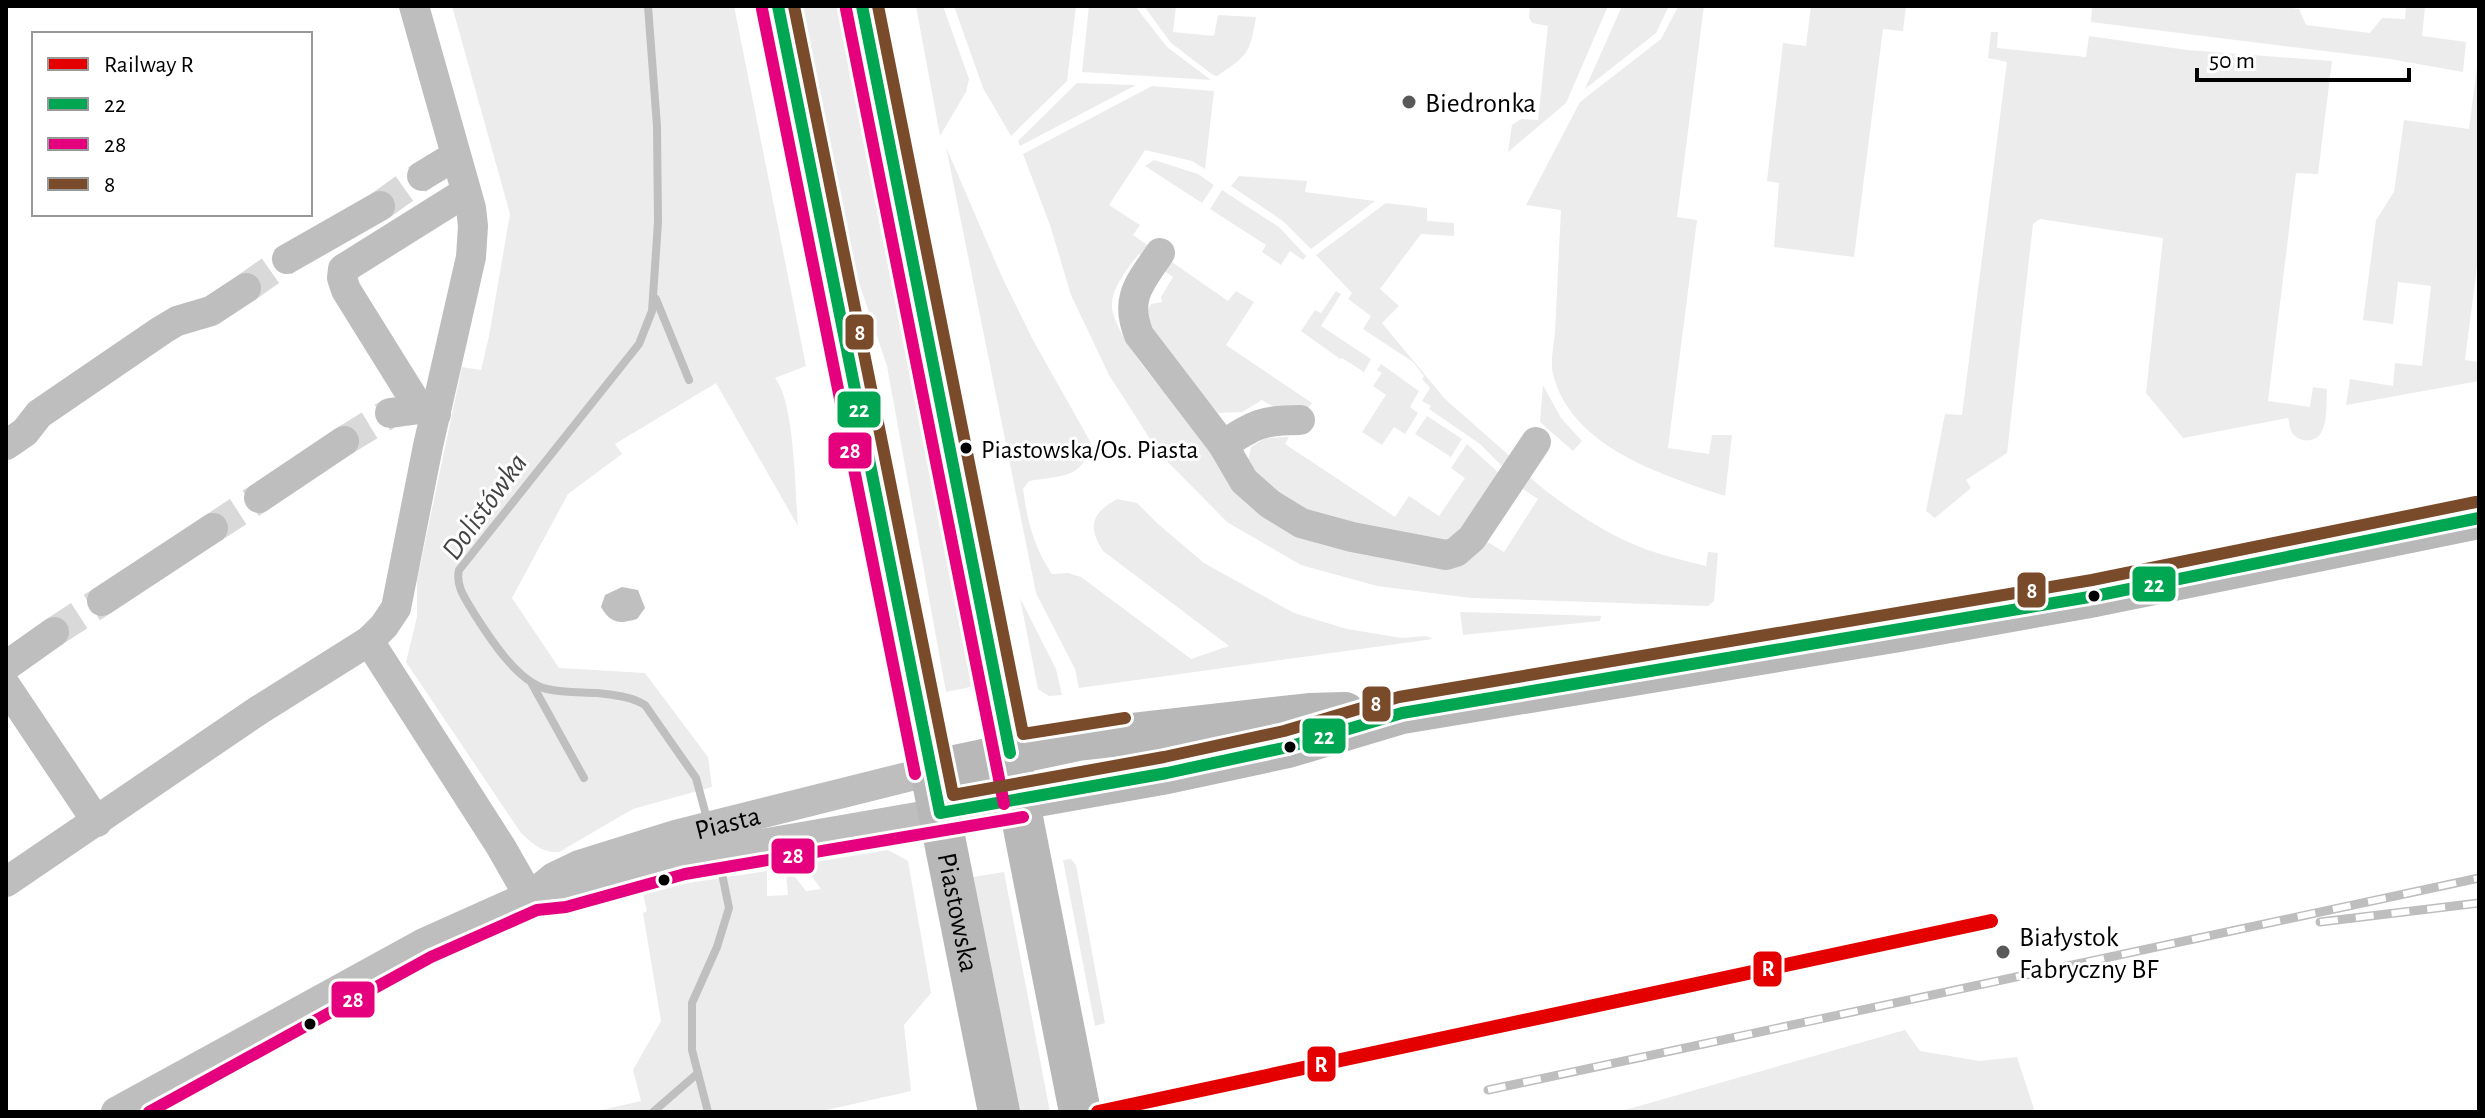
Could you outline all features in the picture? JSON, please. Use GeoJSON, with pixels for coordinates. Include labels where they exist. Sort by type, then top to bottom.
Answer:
{"type":"FeatureCollection","features":[{"type":"Feature","properties":{"kind":"main road","name":"Piastowska"},"geometry":{"type":"LineString","coordinates":[[778,6],[999,1112]]}},
{"type":"Feature","properties":{"kind":"main road"},"geometry":{"type":"LineString","coordinates":[[862,6],[1080,1112]]}},
{"type":"Feature","properties":{"kind":"main road"},"geometry":{"type":"LineString","coordinates":[[940,813],[1167,773],[1302,743],[1402,713],[2049,604],[2479,518]]}},
{"type":"Feature","properties":{"kind":"main road"},"geometry":{"type":"LineString","coordinates":[[931,771],[1078,740],[1309,714],[1402,713]]}},
{"type":"Feature","properties":{"kind":"main road"},"geometry":{"type":"LineString","coordinates":[[1163,730],[1152,755],[1155,763],[1167,773]]}},
{"type":"Feature","properties":{"kind":"street"},"geometry":{"type":"LineString","coordinates":[[6,882],[259,710],[369,641],[396,608],[428,411],[471,257],[473,226],[414,6]]}},
{"type":"Feature","properties":{"kind":"street"},"geometry":{"type":"LineString","coordinates":[[422,176],[455,156]]}},
{"type":"Feature","properties":{"kind":"street"},"geometry":{"type":"LineString","coordinates":[[428,411],[346,290],[343,269],[466,192]]}},
{"type":"Feature","properties":{"kind":"street"},"geometry":{"type":"LineString","coordinates":[[287,259],[380,206]]}},
{"type":"Feature","properties":{"kind":"street"},"geometry":{"type":"LineString","coordinates":[[1160,253],[1138,286],[1133,300],[1133,319],[1139,335],[1223,445],[1244,481],[1270,504],[1301,523],[1352,537],[1446,555],[1456,552],[1472,538],[1536,442]]}},
{"type":"Feature","properties":{"kind":"street"},"geometry":{"type":"LineString","coordinates":[[6,445],[25,432],[39,414],[162,330],[177,321],[211,311],[246,288]]}},
{"type":"Feature","properties":{"kind":"street"},"geometry":{"type":"LineString","coordinates":[[390,413],[428,411]]}},
{"type":"Feature","properties":{"kind":"street"},"geometry":{"type":"LineString","coordinates":[[1223,445],[1252,426],[1269,420],[1300,420]]}},
{"type":"Feature","properties":{"kind":"street"},"geometry":{"type":"LineString","coordinates":[[259,498],[344,441]]}},
{"type":"Feature","properties":{"kind":"street"},"geometry":{"type":"LineString","coordinates":[[102,601],[213,528]]}},
{"type":"Feature","properties":{"kind":"street"},"geometry":{"type":"LineString","coordinates":[[6,666],[54,632]]}},
{"type":"Feature","properties":{"kind":"street"},"geometry":{"type":"LineString","coordinates":[[369,641],[531,895]]}},
{"type":"Feature","properties":{"kind":"street"},"geometry":{"type":"LineString","coordinates":[[6,686],[97,822]]}},
{"type":"Feature","properties":{"kind":"street","name":"Piasta"},"geometry":{"type":"LineString","coordinates":[[741,833],[931,771]]}},
{"type":"Feature","properties":{"kind":"street","name":"Piasta"},"geometry":{"type":"LineString","coordinates":[[116,1112],[424,943],[531,895],[562,892],[678,846],[741,833],[940,813]]}},
{"type":"Feature","properties":{"kind":"shaded area"},"geometry":{"type":"Polygon","coordinates":[[[452,6],[734,6],[806,366],[775,378],[787,407],[798,526],[716,383],[615,444],[622,454],[568,494],[512,598],[559,668],[645,673],[708,757],[712,787],[633,809],[559,852],[543,849],[521,833],[406,662],[417,617],[417,580],[462,367],[481,370],[510,214],[452,6]]]}},
{"type":"Feature","properties":{"kind":"shaded area"},"geometry":{"type":"Polygon","coordinates":[[[799,6],[844,6],[980,685],[946,692],[887,366],[845,241],[799,6]]]}},
{"type":"Feature","properties":{"kind":"shaded area"},"geometry":{"type":"Polygon","coordinates":[[[916,6],[943,6],[969,79],[966,92],[940,136],[916,6]]]}},
{"type":"Feature","properties":{"kind":"shaded area"},"geometry":{"type":"Polygon","coordinates":[[[954,6],[1076,6],[1067,81],[1011,136],[983,88],[954,6]]]}},
{"type":"Feature","properties":{"kind":"shaded area"},"geometry":{"type":"Polygon","coordinates":[[[1089,6],[1135,6],[1167,47],[1211,80],[1082,72],[1089,6]]]}},
{"type":"Feature","properties":{"kind":"shaded area"},"geometry":{"type":"Polygon","coordinates":[[[1144,6],[1176,6],[1173,32],[1214,36],[1218,15],[1256,17],[1252,39],[1246,53],[1235,64],[1217,76],[1213,75],[1171,43],[1144,6]]]}},
{"type":"Feature","properties":{"kind":"shaded area"},"geometry":{"type":"Polygon","coordinates":[[[1530,6],[1608,6],[1566,103],[1508,152],[1512,125],[1521,119],[1538,120],[1548,26],[1532,23],[1530,6]]]}},
{"type":"Feature","properties":{"kind":"shaded area"},"geometry":{"type":"Polygon","coordinates":[[[1622,6],[1669,6],[1656,33],[1585,89],[1622,6]]]}},
{"type":"Feature","properties":{"kind":"shaded area"},"geometry":{"type":"Polygon","coordinates":[[[1704,6],[1677,217],[1697,220],[1668,448],[1709,454],[1712,435],[1732,435],[1725,496],[1674,478],[1622,454],[1579,421],[1563,399],[1552,364],[1561,210],[1526,205],[1580,102],[1661,39],[1678,7],[1704,6]]]}},
{"type":"Feature","properties":{"kind":"shaded area"},"geometry":{"type":"Polygon","coordinates":[[[1811,6],[1906,6],[1903,31],[1883,29],[1854,257],[1774,247],[1779,183],[1767,181],[1783,43],[1806,46],[1811,6]]]}},
{"type":"Feature","properties":{"kind":"shaded area"},"geometry":{"type":"Polygon","coordinates":[[[2092,6],[2277,6],[2299,9],[2306,25],[2370,33],[2382,18],[2405,19],[2406,6],[2425,6],[2422,36],[2466,42],[2463,72],[2390,59],[2091,22],[2092,6]]]}},
{"type":"Feature","properties":{"kind":"shaded area"},"geometry":{"type":"Polygon","coordinates":[[[1991,32],[1998,32],[1997,48],[2086,57],[2089,36],[2187,50],[2332,61],[2318,174],[2296,173],[2268,401],[2310,407],[2313,387],[2327,389],[2325,423],[2319,436],[2308,440],[2297,438],[2291,431],[2288,418],[2183,438],[2146,393],[2163,238],[2040,219],[2033,224],[2007,453],[1966,480],[1971,488],[1935,518],[1926,511],[1945,414],[1962,415],[2007,62],[1988,58],[1991,32]]]}},
{"type":"Feature","properties":{"kind":"shaded area"},"geometry":{"type":"Polygon","coordinates":[[[2479,52],[2479,250],[2465,360],[2479,362],[2479,381],[2346,405],[2350,379],[2393,386],[2395,363],[2422,366],[2431,286],[2398,282],[2393,324],[2363,320],[2376,220],[2394,192],[2404,120],[2469,129],[2479,52]]]}},
{"type":"Feature","properties":{"kind":"shaded area"},"geometry":{"type":"Polygon","coordinates":[[[1077,83],[1136,85],[1020,146],[1018,141],[1077,83]]]}},
{"type":"Feature","properties":{"kind":"shaded area"},"geometry":{"type":"Polygon","coordinates":[[[1152,86],[1214,91],[1205,169],[1192,161],[1145,150],[1109,205],[1140,225],[1133,235],[1228,301],[1236,291],[1254,302],[1226,345],[1312,403],[1307,410],[1287,415],[1262,400],[1242,412],[1218,413],[1147,330],[1146,312],[1151,304],[1162,302],[1161,297],[1173,277],[1139,254],[1122,276],[1113,296],[1117,324],[1134,353],[1190,422],[1301,533],[1486,541],[1504,552],[1538,499],[1520,487],[1528,476],[1584,517],[1645,549],[1706,566],[1708,552],[1718,553],[1714,601],[1708,606],[1471,598],[1377,586],[1301,565],[1227,522],[1159,453],[1109,375],[1071,295],[1050,225],[1023,154],[1152,86]]]}},
{"type":"Feature","properties":{"kind":"shaded area"},"geometry":{"type":"Polygon","coordinates":[[[946,147],[1002,277],[1033,340],[1091,443],[1076,470],[1061,476],[1029,481],[1023,489],[1032,533],[1052,574],[1068,573],[1081,577],[1191,659],[1229,646],[1103,551],[1095,534],[1095,521],[1102,510],[1117,499],[1137,503],[1204,563],[1294,613],[1347,629],[1402,638],[1426,636],[1433,639],[1079,688],[1075,669],[1036,593],[946,147]]]}},
{"type":"Feature","properties":{"kind":"shaded area"},"geometry":{"type":"Polygon","coordinates":[[[1154,160],[1198,174],[1214,185],[1202,203],[1145,166],[1154,160]]]}},
{"type":"Feature","properties":{"kind":"shaded area"},"geometry":{"type":"Polygon","coordinates":[[[1239,176],[1307,181],[1305,192],[1375,201],[1311,249],[1283,221],[1231,186],[1239,176]]]}},
{"type":"Feature","properties":{"kind":"shaded area"},"geometry":{"type":"Polygon","coordinates":[[[1222,190],[1279,227],[1306,256],[1303,260],[1290,251],[1281,265],[1262,252],[1266,245],[1210,209],[1222,190]]]}},
{"type":"Feature","properties":{"kind":"shaded area"},"geometry":{"type":"Polygon","coordinates":[[[1386,203],[1427,208],[1427,221],[1454,223],[1454,236],[1421,234],[1380,289],[1399,306],[1382,323],[1445,399],[1512,458],[1504,468],[1480,444],[1429,409],[1431,406],[1422,401],[1430,388],[1422,379],[1424,376],[1413,362],[1363,329],[1371,316],[1348,299],[1352,293],[1316,255],[1386,203]]]}},
{"type":"Feature","properties":{"kind":"shaded area"},"geometry":{"type":"Polygon","coordinates":[[[1336,291],[1341,294],[1321,326],[1371,359],[1364,372],[1301,331],[1315,310],[1321,313],[1336,291]]]}},
{"type":"Feature","properties":{"kind":"shaded area"},"geometry":{"type":"Polygon","coordinates":[[[1381,364],[1419,391],[1410,407],[1418,413],[1405,434],[1394,427],[1382,445],[1362,432],[1386,395],[1373,386],[1382,373],[1377,370],[1381,364]]]}},
{"type":"Feature","properties":{"kind":"shaded area"},"geometry":{"type":"Polygon","coordinates":[[[1543,385],[1561,418],[1582,441],[1573,451],[1540,422],[1543,385]]]}},
{"type":"Feature","properties":{"kind":"shaded area"},"geometry":{"type":"Polygon","coordinates":[[[1427,416],[1462,439],[1451,457],[1415,434],[1427,416]]]}},
{"type":"Feature","properties":{"kind":"shaded area"},"geometry":{"type":"Polygon","coordinates":[[[1289,437],[1285,444],[1395,517],[1409,496],[1439,516],[1465,478],[1451,468],[1467,444],[1501,475],[1451,542],[1406,536],[1324,516],[1277,495],[1261,482],[1248,461],[1251,447],[1265,438],[1289,437]]]}},
{"type":"Feature","properties":{"kind":"shaded area"},"geometry":{"type":"Polygon","coordinates":[[[622,587],[638,590],[645,608],[637,619],[616,621],[608,617],[601,607],[605,595],[622,587]]]}},
{"type":"Feature","properties":{"kind":"shaded area"},"geometry":{"type":"Polygon","coordinates":[[[1020,598],[1056,669],[1062,695],[1049,696],[1038,689],[1020,598]]]}},
{"type":"Feature","properties":{"kind":"shaded area"},"geometry":{"type":"Polygon","coordinates":[[[1460,612],[1601,616],[1600,621],[1463,635],[1460,612]]]}},
{"type":"Feature","properties":{"kind":"shaded area"},"geometry":{"type":"Polygon","coordinates":[[[888,850],[908,861],[931,993],[904,1025],[911,1091],[818,1112],[593,1112],[641,1101],[633,1070],[661,1021],[642,890],[767,871],[767,896],[788,895],[785,864],[806,891],[821,889],[803,864],[888,850]]]}},
{"type":"Feature","properties":{"kind":"shaded area"},"geometry":{"type":"Polygon","coordinates":[[[1071,859],[1076,865],[1105,1023],[1095,1026],[1063,860],[1071,859]]]}},
{"type":"Feature","properties":{"kind":"shaded area"},"geometry":{"type":"Polygon","coordinates":[[[1004,872],[1050,1112],[1016,1112],[973,877],[1004,872]]]}},
{"type":"Feature","properties":{"kind":"shaded area"},"geometry":{"type":"Polygon","coordinates":[[[1905,1030],[1920,1051],[1979,1061],[2017,1057],[2035,1112],[1618,1112],[1905,1030]]]}},
{"type":"Feature","properties":{"kind":"waterway","name":"Dolistówka"},"geometry":{"type":"LineString","coordinates":[[648,6],[657,126],[658,222],[652,311],[639,344],[459,570],[458,576],[462,594],[497,648],[536,685],[566,692],[616,695],[645,705],[696,778],[707,819]]}},
{"type":"Feature","properties":{"kind":"waterway"},"geometry":{"type":"LineString","coordinates":[[656,299],[689,380]]}},
{"type":"Feature","properties":{"kind":"waterway"},"geometry":{"type":"LineString","coordinates":[[532,684],[584,778]]}},
{"type":"Feature","properties":{"kind":"waterway","name":"Dolistówka"},"geometry":{"type":"LineString","coordinates":[[708,1112],[692,1050],[692,1003],[717,947],[729,908],[719,859]]}},
{"type":"Feature","properties":{"kind":"waterway"},"geometry":{"type":"LineString","coordinates":[[653,1112],[698,1073]]}},
{"type":"Feature","properties":{"kind":"tunnel"},"geometry":{"type":"LineString","coordinates":[[380,206],[422,176]]}},
{"type":"Feature","properties":{"kind":"tunnel"},"geometry":{"type":"LineString","coordinates":[[246,288],[287,259]]}},
{"type":"Feature","properties":{"kind":"tunnel"},"geometry":{"type":"LineString","coordinates":[[344,441],[390,413]]}},
{"type":"Feature","properties":{"kind":"tunnel"},"geometry":{"type":"LineString","coordinates":[[213,528],[259,498]]}},
{"type":"Feature","properties":{"kind":"tunnel"},"geometry":{"type":"LineString","coordinates":[[54,632],[102,601]]}},
{"type":"Feature","properties":{"kind":"railway"},"geometry":{"type":"LineString","coordinates":[[1488,1090],[2479,878]]}},
{"type":"Feature","properties":{"kind":"railway"},"geometry":{"type":"LineString","coordinates":[[2320,922],[2479,903]]}},
{"type":"Feature","properties":{"kind":"rail line","name":"R"},"geometry":{"type":"LineString","coordinates":[[1098,1112],[1991,921]]}},
{"type":"Feature","properties":{"kind":"transit line","name":"22"},"geometry":{"type":"LineString","coordinates":[[778,6],[940,813]]}},
{"type":"Feature","properties":{"kind":"transit line","name":"8"},"geometry":{"type":"LineString","coordinates":[[794,6],[953,795],[1164,757],[1284,731],[1399,697],[2092,580],[2476,502]]}},
{"type":"Feature","properties":{"kind":"transit line","name":"22"},"geometry":{"type":"LineString","coordinates":[[862,6],[1010,753]]}},
{"type":"Feature","properties":{"kind":"transit line","name":"8"},"geometry":{"type":"LineString","coordinates":[[878,6],[1023,734],[1125,718]]}},
{"type":"Feature","properties":{"kind":"transit line","name":"28"},"geometry":{"type":"LineString","coordinates":[[762,9],[915,774]]}},
{"type":"Feature","properties":{"kind":"transit line","name":"28"},"geometry":{"type":"LineString","coordinates":[[846,9],[1004,804]]}},
{"type":"Feature","properties":{"kind":"transit line","name":"22"},"geometry":{"type":"LineString","coordinates":[[940,813],[1167,773],[1288,747],[1402,713],[2095,596],[2479,518]]}},
{"type":"Feature","properties":{"kind":"transit line","name":"28"},"geometry":{"type":"LineString","coordinates":[[149,1112],[431,957],[537,910],[566,907],[685,874],[1023,817]]}},
{"type":"Feature","properties":{"kind":"place","name":"Biedronka"},"geometry":{"type":"Point","coordinates":[1409,102]}},
{"type":"Feature","properties":{"kind":"place","name":"Piastowska/Os. Piasta"},"geometry":{"type":"Point","coordinates":[966,448]}},
{"type":"Feature","properties":{"kind":"place","name":"Białystok Fabryczny BF"},"geometry":{"type":"Point","coordinates":[2003,952]}}]}
